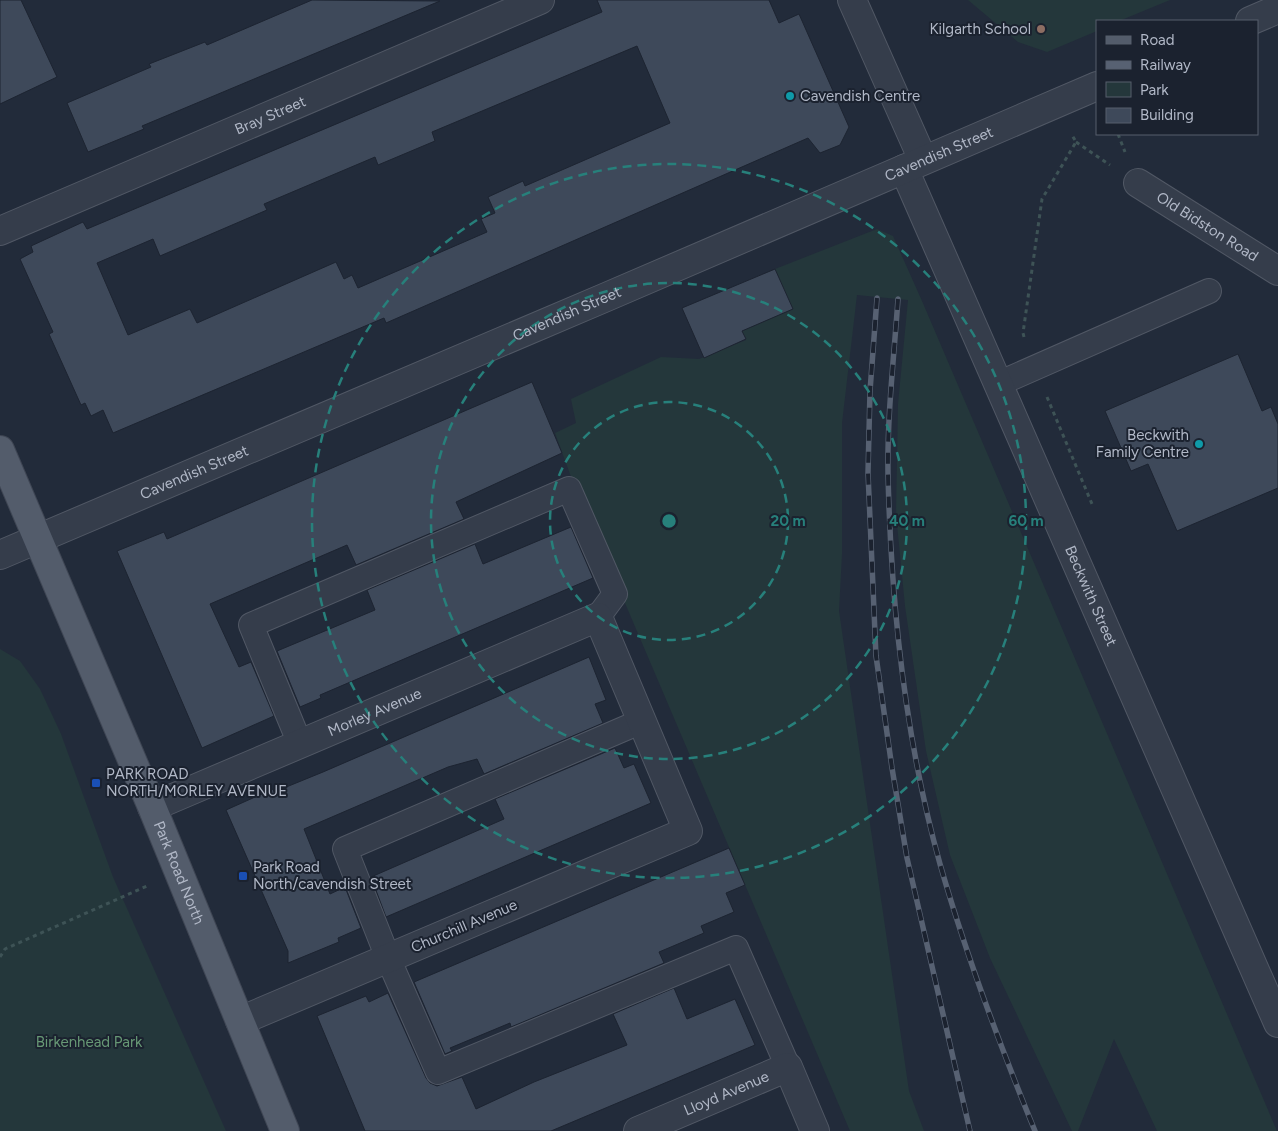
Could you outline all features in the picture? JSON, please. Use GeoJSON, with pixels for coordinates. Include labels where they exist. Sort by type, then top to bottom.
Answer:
{"type":"FeatureCollection","features":[{"type":"Feature","properties":{"kind":"main road","name":"Park Road North"},"geometry":{"type":"LineString","coordinates":[[0,450],[152,807],[177,873],[285,1131]]}},
{"type":"Feature","properties":{"kind":"street","name":"Bray Street"},"geometry":{"type":"LineString","coordinates":[[0,231],[540,0]]}},
{"type":"Feature","properties":{"kind":"street","name":"Beckwith Street"},"geometry":{"type":"LineString","coordinates":[[852,0],[998,384],[1278,1023]]}},
{"type":"Feature","properties":{"kind":"street"},"geometry":{"type":"LineString","coordinates":[[1252,20],[1278,9]]}},
{"type":"Feature","properties":{"kind":"street","name":"Cavendish Street"},"geometry":{"type":"LineString","coordinates":[[0,555],[1096,86]]}},
{"type":"Feature","properties":{"kind":"street","name":"Old Bidston Road"},"geometry":{"type":"LineString","coordinates":[[1138,183],[1278,270]]}},
{"type":"Feature","properties":{"kind":"street"},"geometry":{"type":"LineString","coordinates":[[598,617],[642,721]]}},
{"type":"Feature","properties":{"kind":"street","name":"Morley Avenue"},"geometry":{"type":"LineString","coordinates":[[152,807],[598,617]]}},
{"type":"Feature","properties":{"kind":"street","name":"Churchill Avenue"},"geometry":{"type":"LineString","coordinates":[[240,1022],[688,831],[642,721]]}},
{"type":"Feature","properties":{"kind":"street"},"geometry":{"type":"LineString","coordinates":[[788,1067],[815,1131]]}},
{"type":"Feature","properties":{"kind":"street","name":"Lloyd Avenue"},"geometry":{"type":"LineString","coordinates":[[638,1131],[788,1067]]}},
{"type":"Feature","properties":{"kind":"lane"},"geometry":{"type":"LineString","coordinates":[[998,384],[1209,292]]}},
{"type":"Feature","properties":{"kind":"lane"},"geometry":{"type":"LineString","coordinates":[[300,744],[251,625],[569,489],[615,594],[598,617]]}},
{"type":"Feature","properties":{"kind":"lane"},"geometry":{"type":"LineString","coordinates":[[642,721],[345,848],[388,958],[438,1072],[736,948],[788,1067]]}},
{"type":"Feature","properties":{"kind":"path"},"geometry":{"type":"LineString","coordinates":[[1058,102],[1076,142],[1138,183]]}},
{"type":"Feature","properties":{"kind":"path"},"geometry":{"type":"LineString","coordinates":[[1076,142],[1042,200],[1022,332],[1095,513]]}},
{"type":"Feature","properties":{"kind":"path"},"geometry":{"type":"LineString","coordinates":[[0,957],[5,949],[177,873]]}},
{"type":"Feature","properties":{"kind":"green space","name":"Kilgarth School"},"geometry":{"type":"Polygon","coordinates":[[[968,0],[1170,0],[1121,20],[1096,20],[1096,31],[1047,52],[1018,42],[968,0]]]}},
{"type":"Feature","properties":{"kind":"green space"},"geometry":{"type":"Polygon","coordinates":[[[877,229],[893,236],[922,301],[1277,1131],[1157,1131],[1114,1039],[1078,1131],[1072,1131],[990,958],[950,855],[926,751],[905,606],[896,514],[898,404],[908,300],[857,295],[842,423],[842,554],[839,611],[909,1091],[924,1131],[850,1131],[570,474],[555,433],[576,423],[571,399],[661,357],[699,359],[746,340],[742,331],[792,309],[775,269],[877,229]]]}},
{"type":"Feature","properties":{"kind":"green space","name":"Birkenhead Park"},"geometry":{"type":"Polygon","coordinates":[[[0,649],[20,661],[40,689],[61,734],[113,877],[226,1131],[0,1131],[0,649]]]}},
{"type":"Feature","properties":{"kind":"building"},"geometry":{"type":"Polygon","coordinates":[[[0,0],[21,0],[57,77],[0,104],[0,0]]]}},
{"type":"Feature","properties":{"kind":"building"},"geometry":{"type":"Polygon","coordinates":[[[312,0],[440,1],[142,126],[144,129],[88,152],[67,103],[151,67],[149,64],[205,42],[207,45],[312,0]]]}},
{"type":"Feature","properties":{"kind":"building"},"geometry":{"type":"Polygon","coordinates":[[[597,0],[769,0],[779,23],[799,14],[849,127],[840,145],[820,153],[808,138],[386,323],[384,318],[113,433],[103,410],[91,416],[85,403],[81,405],[49,334],[53,332],[20,259],[33,252],[31,246],[83,222],[87,229],[602,12],[597,0]],[[637,46],[432,132],[435,141],[378,165],[375,157],[264,204],[267,210],[160,256],[153,239],[97,263],[128,335],[190,309],[197,323],[336,262],[344,279],[352,275],[358,288],[487,232],[481,219],[495,213],[488,197],[523,181],[525,186],[670,123],[637,46]]]}},
{"type":"Feature","properties":{"kind":"building"},"geometry":{"type":"Polygon","coordinates":[[[775,269],[793,309],[742,331],[746,339],[704,358],[682,308],[775,269]]]}},
{"type":"Feature","properties":{"kind":"building","name":"Beckwith Family Centre"},"geometry":{"type":"Polygon","coordinates":[[[1238,354],[1262,411],[1271,407],[1278,424],[1278,488],[1177,531],[1148,464],[1131,471],[1105,411],[1238,354]]]}},
{"type":"Feature","properties":{"kind":"building"},"geometry":{"type":"Polygon","coordinates":[[[532,382],[562,453],[456,502],[464,519],[356,565],[347,545],[210,604],[239,667],[251,662],[274,716],[202,748],[117,551],[164,532],[167,539],[532,382]]]}},
{"type":"Feature","properties":{"kind":"building"},"geometry":{"type":"Polygon","coordinates":[[[571,527],[593,578],[320,695],[321,698],[300,707],[277,651],[375,610],[367,590],[475,544],[483,564],[571,527]]]}},
{"type":"Feature","properties":{"kind":"building"},"geometry":{"type":"Polygon","coordinates":[[[589,657],[606,700],[595,704],[603,723],[484,774],[477,759],[448,767],[304,829],[330,894],[345,887],[361,928],[338,938],[339,942],[288,963],[288,951],[226,810],[273,789],[274,792],[323,772],[589,657]]]}},
{"type":"Feature","properties":{"kind":"building"},"geometry":{"type":"Polygon","coordinates":[[[615,748],[624,768],[634,764],[651,803],[386,917],[371,877],[504,819],[495,799],[615,748]]]}},
{"type":"Feature","properties":{"kind":"building"},"geometry":{"type":"Polygon","coordinates":[[[729,848],[745,885],[726,893],[734,912],[701,926],[704,933],[659,952],[664,963],[511,1027],[510,1023],[450,1048],[452,1051],[445,1054],[414,982],[729,848]]]}},
{"type":"Feature","properties":{"kind":"building"},"geometry":{"type":"Polygon","coordinates":[[[674,988],[687,1019],[735,999],[755,1045],[551,1131],[365,1131],[317,1016],[366,996],[369,1002],[388,993],[426,1078],[430,1083],[437,1086],[462,1077],[476,1109],[534,1082],[627,1045],[613,1014],[674,988]]]}},
{"type":"Feature","properties":{"kind":"railway"},"geometry":{"type":"LineString","coordinates":[[877,298],[870,391],[868,473],[876,656],[907,858],[970,1131]]}},
{"type":"Feature","properties":{"kind":"railway"},"geometry":{"type":"LineString","coordinates":[[898,299],[890,408],[888,474],[892,573],[909,720],[928,817],[950,898],[984,999],[1035,1131]]}},
{"type":"Feature","properties":{"kind":"place","name":"Kilgarth School"},"geometry":{"type":"Point","coordinates":[1041,29]}},
{"type":"Feature","properties":{"kind":"place","name":"Cavendish Centre"},"geometry":{"type":"Point","coordinates":[790,96]}},
{"type":"Feature","properties":{"kind":"place","name":"Beckwith Family Centre"},"geometry":{"type":"Point","coordinates":[1199,444]}},
{"type":"Feature","properties":{"kind":"place","name":"PARK ROAD NORTH/MORLEY AVENUE"},"geometry":{"type":"Point","coordinates":[96,783]}},
{"type":"Feature","properties":{"kind":"place","name":"Park Road North/cavendish Street"},"geometry":{"type":"Point","coordinates":[243,876]}}]}
